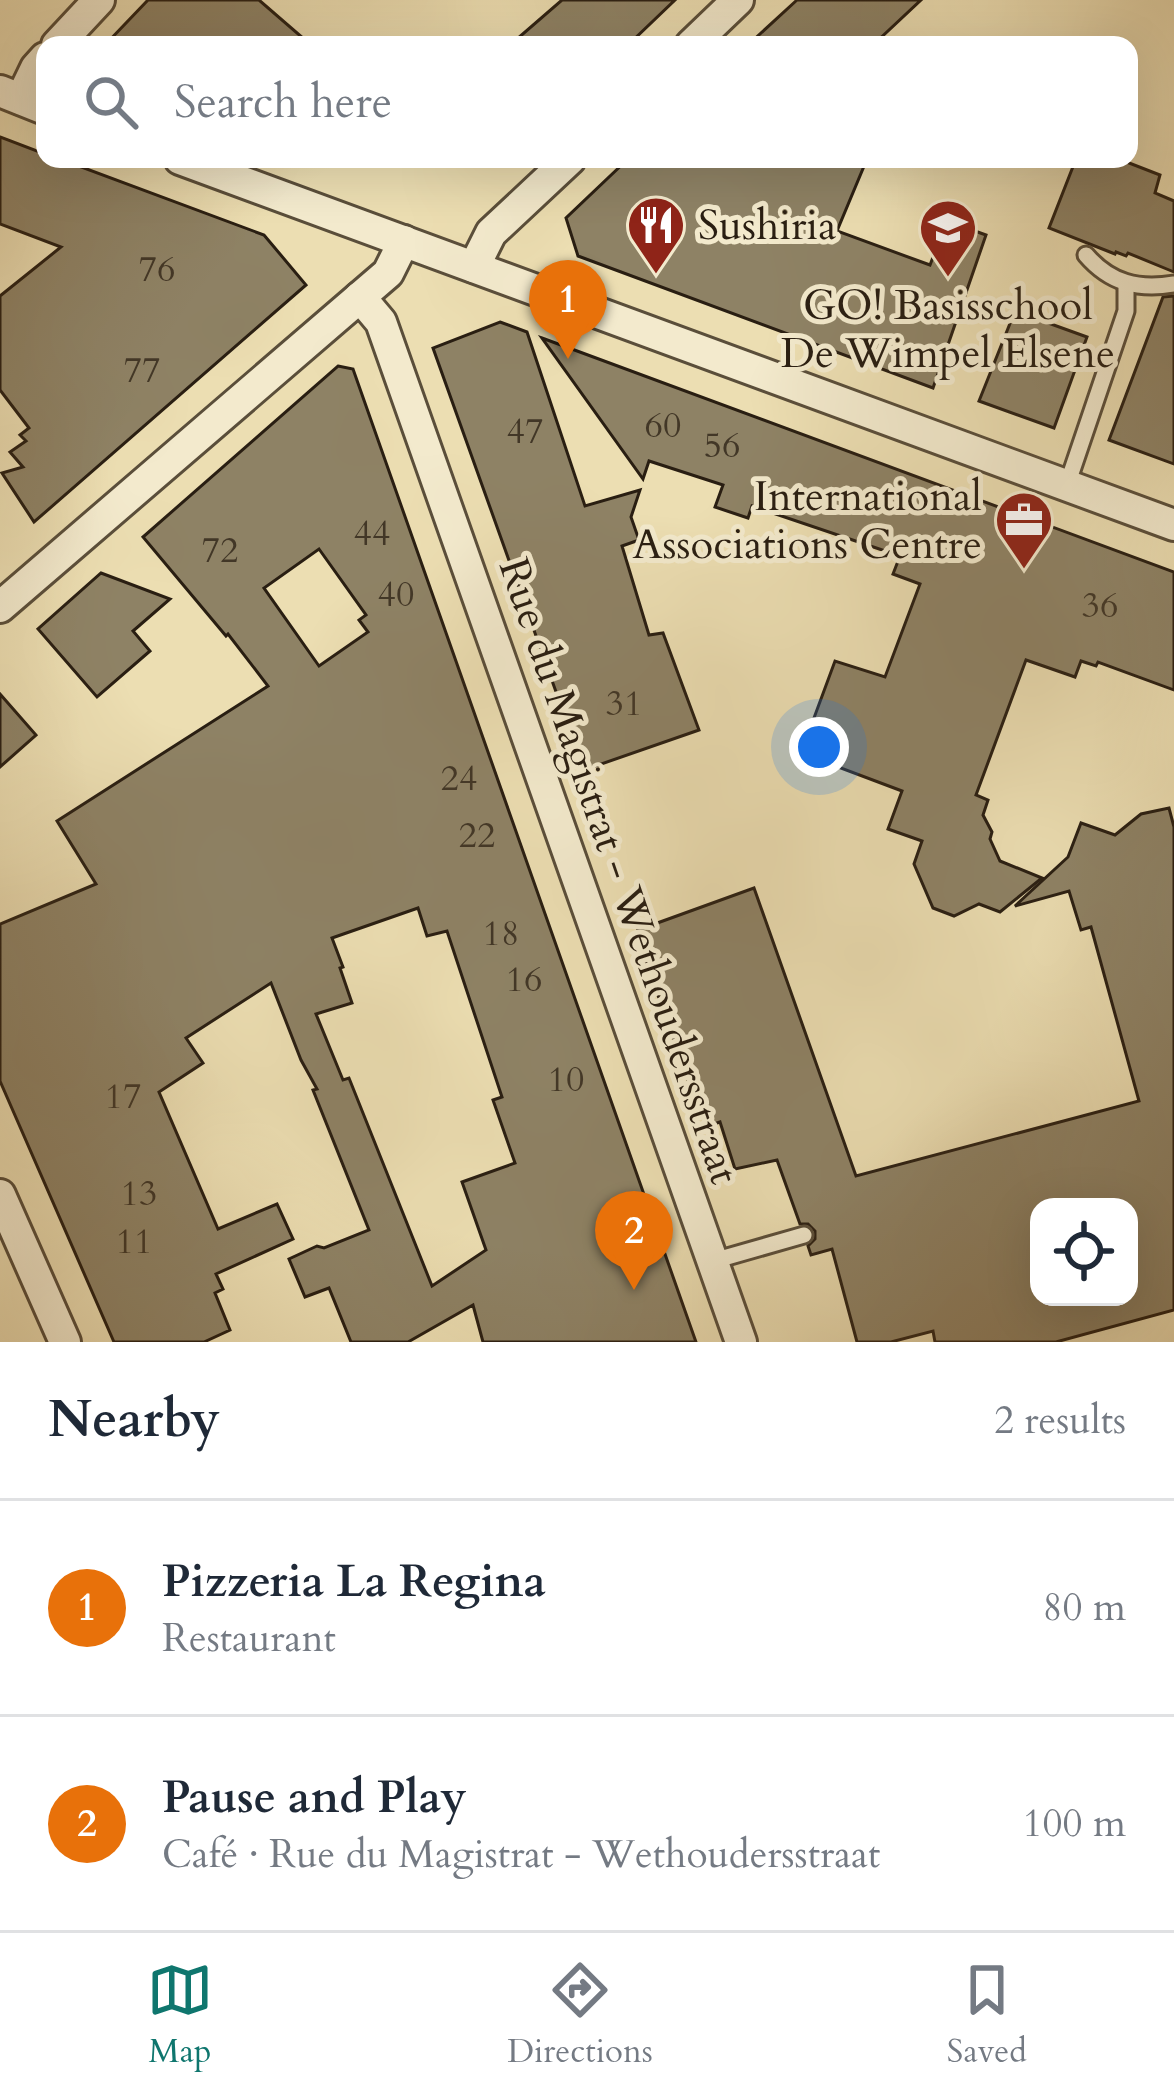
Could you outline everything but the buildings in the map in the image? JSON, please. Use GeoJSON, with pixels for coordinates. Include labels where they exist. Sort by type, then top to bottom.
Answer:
{"type":"FeatureCollection","features":[{"type":"Feature","properties":{"kind":"street"},"geometry":{"type":"LineString","coordinates":[[65,36],[99,0]]}},
{"type":"Feature","properties":{"kind":"street"},"geometry":{"type":"LineString","coordinates":[[701,36],[739,0]]}},
{"type":"Feature","properties":{"kind":"street"},"geometry":{"type":"LineString","coordinates":[[22,100],[36,68]]}},
{"type":"Feature","properties":{"kind":"street"},"geometry":{"type":"LineString","coordinates":[[204,168],[1174,525]]}},
{"type":"Feature","properties":{"kind":"street"},"geometry":{"type":"LineString","coordinates":[[473,267],[491,233],[560,168]]}},
{"type":"Feature","properties":{"kind":"street"},"geometry":{"type":"LineString","coordinates":[[0,607],[388,273],[404,242]]}},
{"type":"Feature","properties":{"kind":"street","name":"Rue du Magistrat - Wethoudersstraat"},"geometry":{"type":"LineString","coordinates":[[361,297],[381,322],[741,1342]]}},
{"type":"Feature","properties":{"kind":"street"},"geometry":{"type":"LineString","coordinates":[[0,1195],[65,1342]]}},
{"type":"Feature","properties":{"kind":"lane"},"geometry":{"type":"LineString","coordinates":[[1086,255],[1098,269],[1126,284],[1174,284]]}},
{"type":"Feature","properties":{"kind":"lane"},"geometry":{"type":"LineString","coordinates":[[1067,485],[1126,311],[1126,284]]}},
{"type":"Feature","properties":{"kind":"lane"},"geometry":{"type":"LineString","coordinates":[[712,1261],[804,1235]]}},
{"type":"Feature","properties":{"kind":"place","name":"Sushiria"},"geometry":{"type":"Point","coordinates":[656,276]}},
{"type":"Feature","properties":{"kind":"place","name":"GO! Basisschool De Wimpel Elsene"},"geometry":{"type":"Point","coordinates":[948,279]}},
{"type":"Feature","properties":{"kind":"place","name":"Pizzeria La Regina"},"geometry":{"type":"Point","coordinates":[568,359]}},
{"type":"Feature","properties":{"kind":"place","name":"International Associations Centre"},"geometry":{"type":"Point","coordinates":[1024,571]}},
{"type":"Feature","properties":{"kind":"place","name":"Pause and Play"},"geometry":{"type":"Point","coordinates":[634,1290]}}]}
